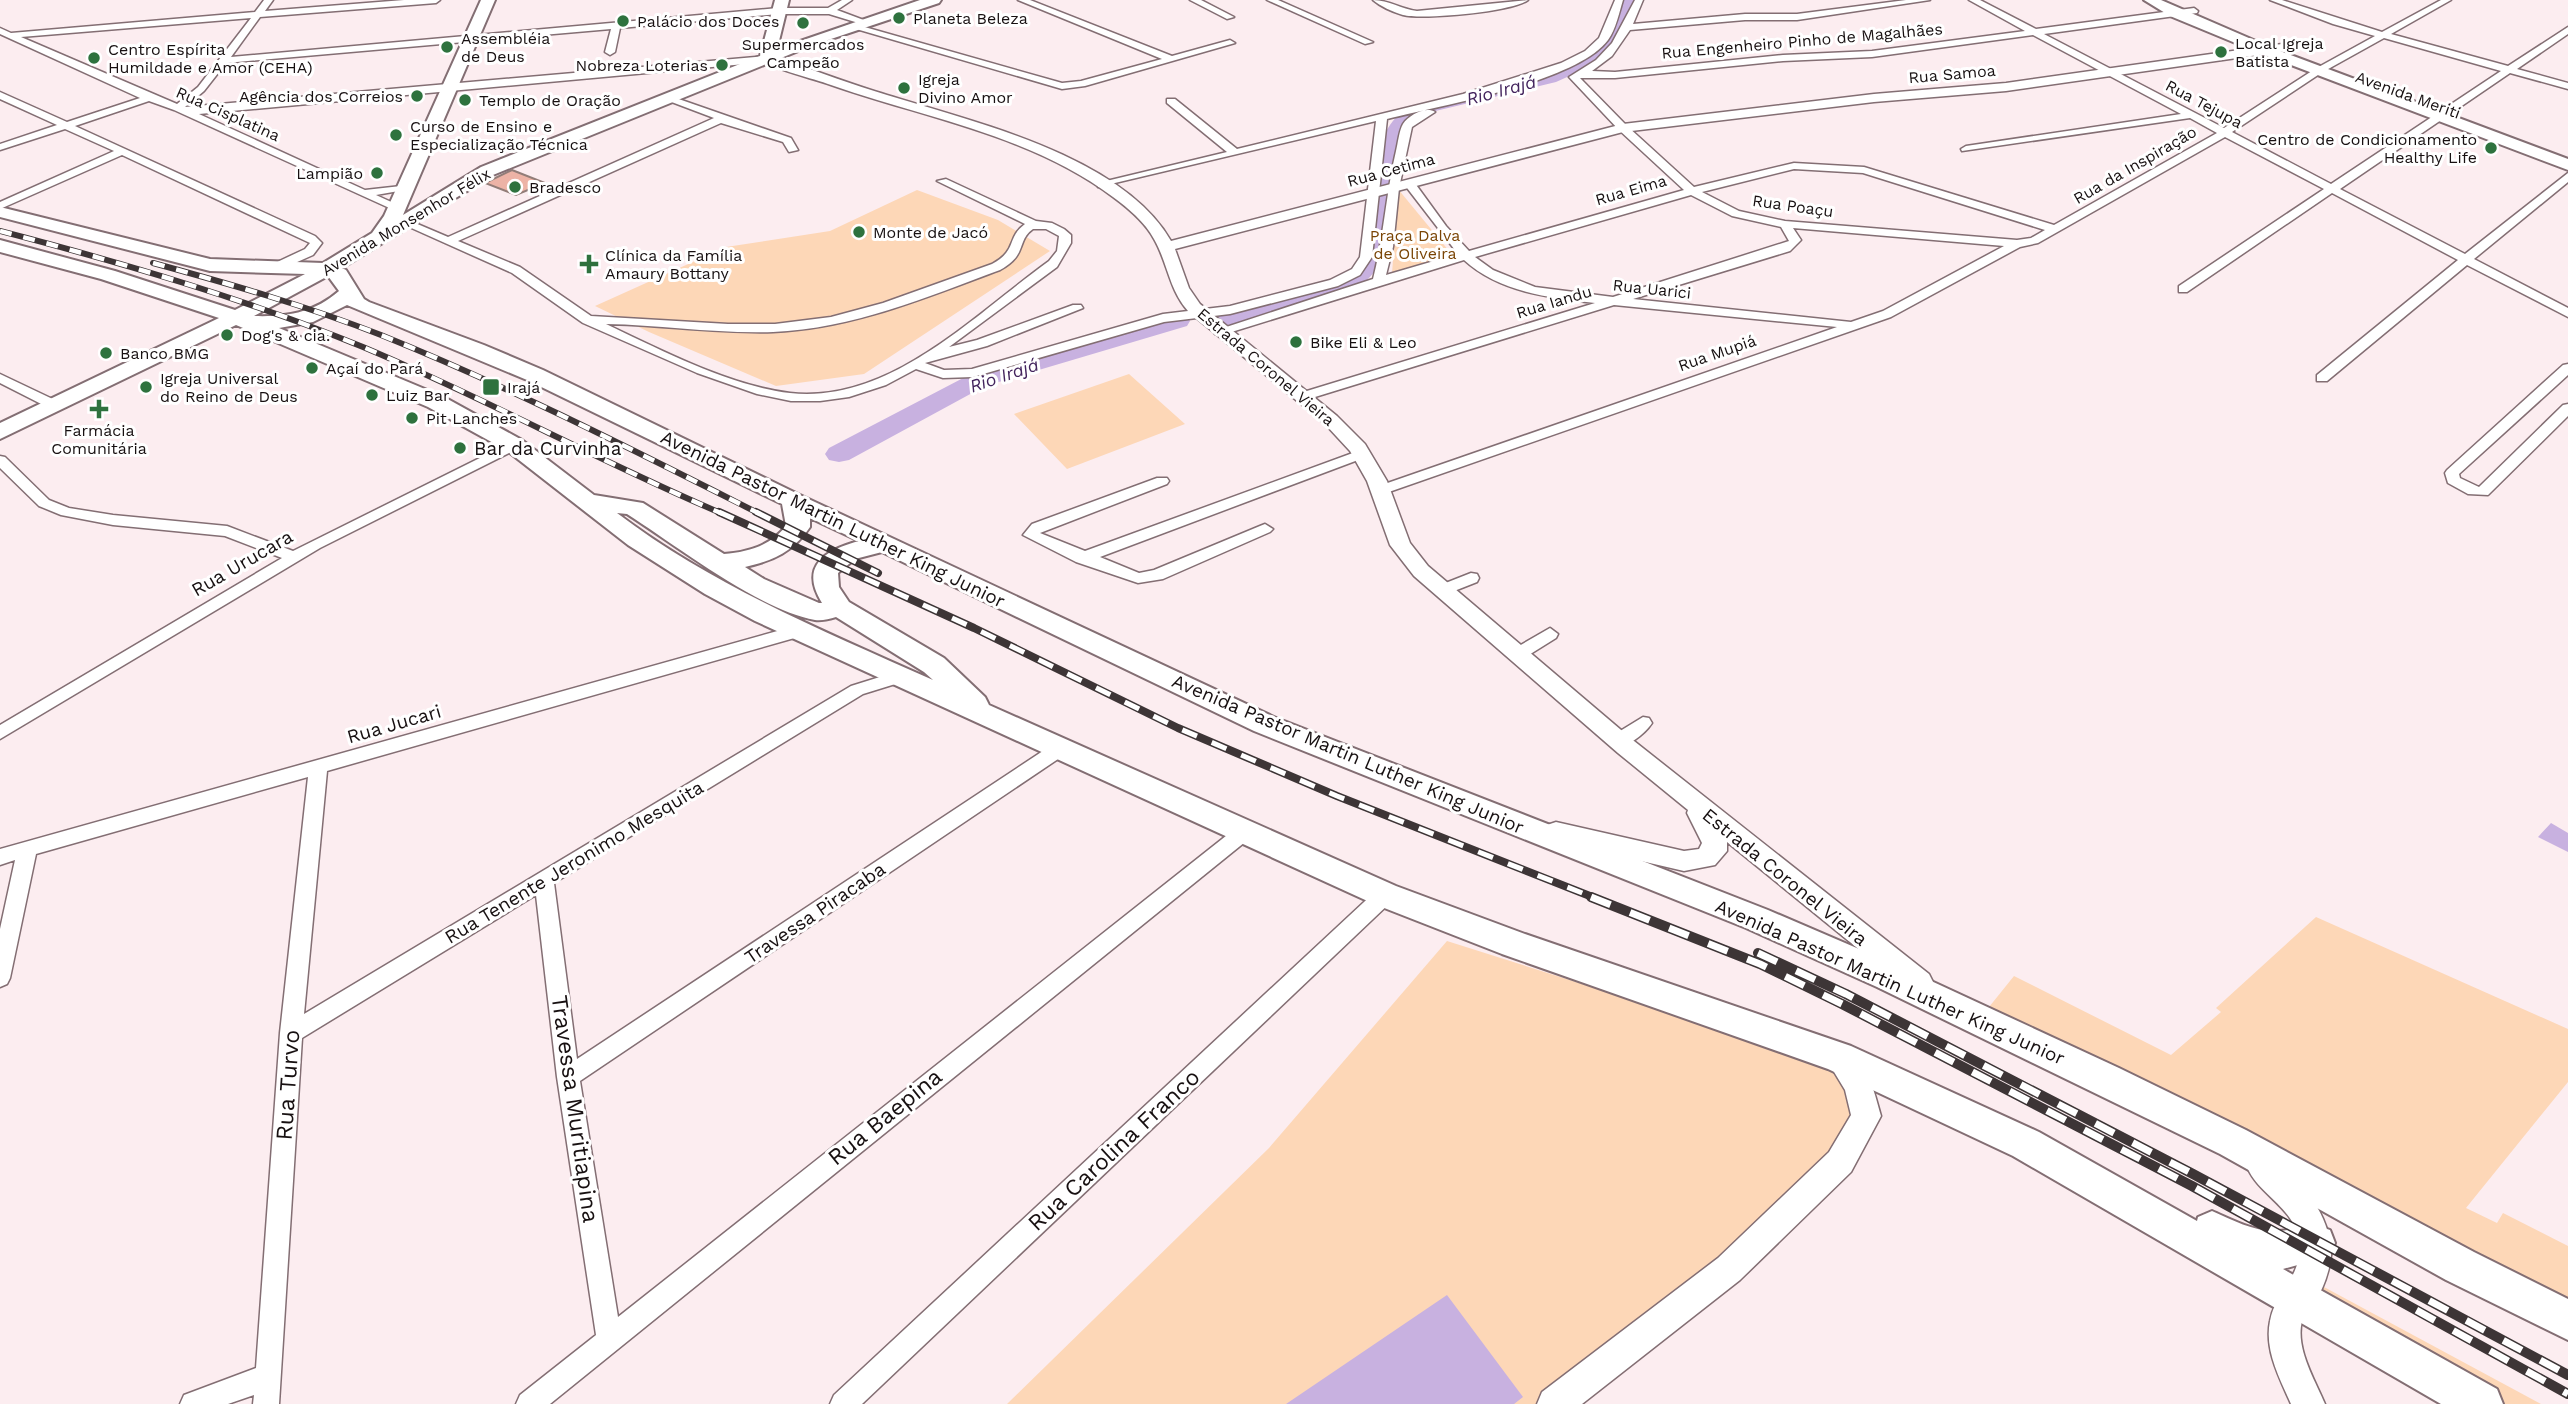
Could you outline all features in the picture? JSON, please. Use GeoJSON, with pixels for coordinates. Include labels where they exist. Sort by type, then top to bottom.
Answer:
{"type":"FeatureCollection","features":[{"type":"Feature","properties":{"kind":"main road"},"geometry":{"type":"LineString","coordinates":[[400,215],[450,86],[488,0]]}},
{"type":"Feature","properties":{"kind":"main road","name":"Avenida Monsenhor Félix"},"geometry":{"type":"LineString","coordinates":[[0,432],[242,319],[367,244],[400,215],[509,161],[767,58],[858,24],[934,0]]}},
{"type":"Feature","properties":{"kind":"main road","name":"Avenida Meriti"},"geometry":{"type":"LineString","coordinates":[[2151,0],[2194,11],[2274,50]]}},
{"type":"Feature","properties":{"kind":"main road"},"geometry":{"type":"LineString","coordinates":[[767,58],[780,5]]}},
{"type":"Feature","properties":{"kind":"main road","name":"Avenida Meriti"},"geometry":{"type":"LineString","coordinates":[[2174,7],[2274,50],[2444,113],[2568,155]]}},
{"type":"Feature","properties":{"kind":"main road","name":"Avenida Meriti"},"geometry":{"type":"LineString","coordinates":[[2444,113],[2568,165]]}},
{"type":"Feature","properties":{"kind":"main road"},"geometry":{"type":"LineString","coordinates":[[409,189],[438,190],[463,184]]}},
{"type":"Feature","properties":{"kind":"main road"},"geometry":{"type":"LineString","coordinates":[[0,212],[210,265],[328,269]]}},
{"type":"Feature","properties":{"kind":"main road"},"geometry":{"type":"LineString","coordinates":[[216,309],[228,288],[277,267],[324,259],[367,244]]}},
{"type":"Feature","properties":{"kind":"main road"},"geometry":{"type":"LineString","coordinates":[[0,246],[97,271],[216,309],[436,402],[514,445],[637,540],[714,588],[867,663],[1062,748],[1243,833],[1385,895],[1514,944],[1932,1087],[2249,1247],[2281,1252],[2316,1243]]}},
{"type":"Feature","properties":{"kind":"main road","name":"Avenida Pastor Martin Luther King Junior"},"geometry":{"type":"LineString","coordinates":[[328,269],[339,274],[356,303],[366,308],[477,349],[535,375],[1265,724],[1782,930],[1952,1006],[2233,1142],[2460,1266],[2568,1320]]}},
{"type":"Feature","properties":{"kind":"main road"},"geometry":{"type":"LineString","coordinates":[[242,319],[267,323],[302,319],[328,309],[350,292]]}},
{"type":"Feature","properties":{"kind":"main road"},"geometry":{"type":"LineString","coordinates":[[720,562],[754,558],[781,546],[798,527],[797,511],[792,500]]}},
{"type":"Feature","properties":{"kind":"main road"},"geometry":{"type":"LineString","coordinates":[[584,501],[634,509],[755,584],[792,603],[818,612],[840,608]]}},
{"type":"Feature","properties":{"kind":"main road"},"geometry":{"type":"LineString","coordinates":[[887,544],[861,548],[838,558],[825,573],[825,583],[840,608],[934,665],[986,715]]}},
{"type":"Feature","properties":{"kind":"main road"},"geometry":{"type":"LineString","coordinates":[[1839,1057],[2026,1144],[2482,1404]]}},
{"type":"Feature","properties":{"kind":"street"},"geometry":{"type":"LineString","coordinates":[[182,110],[225,60],[270,0]]}},
{"type":"Feature","properties":{"kind":"street"},"geometry":{"type":"LineString","coordinates":[[4,33],[436,0]]}},
{"type":"Feature","properties":{"kind":"street"},"geometry":{"type":"LineString","coordinates":[[830,11],[848,0]]}},
{"type":"Feature","properties":{"kind":"street"},"geometry":{"type":"LineString","coordinates":[[1022,0],[1171,60]]}},
{"type":"Feature","properties":{"kind":"street"},"geometry":{"type":"LineString","coordinates":[[1194,0],[1230,18]]}},
{"type":"Feature","properties":{"kind":"street"},"geometry":{"type":"LineString","coordinates":[[1272,0],[1368,42]]}},
{"type":"Feature","properties":{"kind":"street"},"geometry":{"type":"LineString","coordinates":[[1377,0],[1401,12],[1417,13],[1511,6],[1524,0]]}},
{"type":"Feature","properties":{"kind":"street"},"geometry":{"type":"LineString","coordinates":[[1102,185],[1538,76],[1574,61],[1592,50],[1602,40],[1619,0]]}},
{"type":"Feature","properties":{"kind":"street"},"geometry":{"type":"LineString","coordinates":[[1379,281],[1387,247],[1393,188],[1407,126],[1412,120],[1441,109],[1568,78],[1616,47],[1639,0]]}},
{"type":"Feature","properties":{"kind":"street"},"geometry":{"type":"LineString","coordinates":[[1628,27],[1745,17],[1797,17],[1926,0]]}},
{"type":"Feature","properties":{"kind":"street","name":"Rua Tejupa"},"geometry":{"type":"LineString","coordinates":[[1973,0],[2568,313]]}},
{"type":"Feature","properties":{"kind":"street","name":"Rua da Inspiração"},"geometry":{"type":"LineString","coordinates":[[2055,229],[2224,132],[2323,68],[2447,0]]}},
{"type":"Feature","properties":{"kind":"street"},"geometry":{"type":"LineString","coordinates":[[2281,1],[2384,36],[2568,86]]}},
{"type":"Feature","properties":{"kind":"street"},"geometry":{"type":"LineString","coordinates":[[225,60],[616,25],[780,5],[830,11],[858,24],[1056,86],[1082,84],[1230,43]]}},
{"type":"Feature","properties":{"kind":"street","name":"Rua Engenheiro Pinho de Magalhães"},"geometry":{"type":"LineString","coordinates":[[1568,78],[1783,58],[1872,54],[2033,32],[2174,7]]}},
{"type":"Feature","properties":{"kind":"street"},"geometry":{"type":"LineString","coordinates":[[610,52],[616,25]]}},
{"type":"Feature","properties":{"kind":"street"},"geometry":{"type":"LineString","coordinates":[[2183,289],[2568,30]]}},
{"type":"Feature","properties":{"kind":"street","name":"Rua Cisplatina"},"geometry":{"type":"LineString","coordinates":[[4,33],[365,193],[400,215],[533,279],[587,320],[752,391],[782,398],[802,399],[838,394],[884,380],[920,361]]}},
{"type":"Feature","properties":{"kind":"street","name":"Rua Samoa"},"geometry":{"type":"LineString","coordinates":[[1623,128],[1834,103],[2006,87],[2274,50]]}},
{"type":"Feature","properties":{"kind":"street"},"geometry":{"type":"LineString","coordinates":[[182,110],[767,58]]}},
{"type":"Feature","properties":{"kind":"street","name":"Estrada Coronel Vieira"},"geometry":{"type":"LineString","coordinates":[[767,58],[850,88],[1026,142],[1102,185],[1142,215],[1168,247],[1182,290],[1200,313],[1341,429],[1361,454],[1381,490],[1404,550],[1421,571],[1686,797],[1890,962],[1952,1006]]}},
{"type":"Feature","properties":{"kind":"street","name":"Rua Poaçu"},"geometry":{"type":"LineString","coordinates":[[1568,78],[1692,191],[1736,214],[1785,224],[2017,244]]}},
{"type":"Feature","properties":{"kind":"street"},"geometry":{"type":"LineString","coordinates":[[0,95],[311,238],[316,243],[309,252],[277,267]]}},
{"type":"Feature","properties":{"kind":"street"},"geometry":{"type":"LineString","coordinates":[[0,147],[149,98]]}},
{"type":"Feature","properties":{"kind":"street"},"geometry":{"type":"LineString","coordinates":[[666,98],[719,116],[720,120]]}},
{"type":"Feature","properties":{"kind":"street"},"geometry":{"type":"LineString","coordinates":[[0,105],[15,101]]}},
{"type":"Feature","properties":{"kind":"street"},"geometry":{"type":"LineString","coordinates":[[1171,101],[1235,153]]}},
{"type":"Feature","properties":{"kind":"street"},"geometry":{"type":"LineString","coordinates":[[1966,149],[2192,115]]}},
{"type":"Feature","properties":{"kind":"street"},"geometry":{"type":"LineString","coordinates":[[920,361],[943,374],[973,373],[1163,318],[1262,303],[1334,283],[1356,272],[1366,257],[1375,193],[1381,117]]}},
{"type":"Feature","properties":{"kind":"street"},"geometry":{"type":"LineString","coordinates":[[450,240],[720,120],[787,140],[793,150]]}},
{"type":"Feature","properties":{"kind":"street","name":"Rua Cetima"},"geometry":{"type":"LineString","coordinates":[[1168,247],[1623,128]]}},
{"type":"Feature","properties":{"kind":"street"},"geometry":{"type":"LineString","coordinates":[[0,206],[121,152]]}},
{"type":"Feature","properties":{"kind":"street","name":"Rua Eima"},"geometry":{"type":"LineString","coordinates":[[1220,331],[1379,281],[1692,191],[1794,166],[1850,168],[1898,179],[2055,229]]}},
{"type":"Feature","properties":{"kind":"street"},"geometry":{"type":"LineString","coordinates":[[2322,378],[2568,176]]}},
{"type":"Feature","properties":{"kind":"street"},"geometry":{"type":"LineString","coordinates":[[920,361],[1059,258],[1065,247],[1065,235],[1054,227],[1034,225],[1012,212],[942,181]]}},
{"type":"Feature","properties":{"kind":"street","name":"Rua Uarici"},"geometry":{"type":"LineString","coordinates":[[1410,184],[1465,257],[1488,274],[1518,286],[1563,296],[1853,325]]}},
{"type":"Feature","properties":{"kind":"street"},"geometry":{"type":"LineString","coordinates":[[365,193],[409,189]]}},
{"type":"Feature","properties":{"kind":"street","name":"Rua Iandu"},"geometry":{"type":"LineString","coordinates":[[1302,397],[1791,246],[1794,236],[1785,224]]}},
{"type":"Feature","properties":{"kind":"street"},"geometry":{"type":"LineString","coordinates":[[587,320],[764,329],[826,321],[914,297],[996,267],[1011,258],[1022,233],[1034,225]]}},
{"type":"Feature","properties":{"kind":"street","name":"Rua Mupiá"},"geometry":{"type":"LineString","coordinates":[[1381,490],[1903,307],[2017,244],[2034,240],[2055,229]]}},
{"type":"Feature","properties":{"kind":"street"},"geometry":{"type":"LineString","coordinates":[[920,361],[982,343],[1077,308]]}},
{"type":"Feature","properties":{"kind":"street"},"geometry":{"type":"LineString","coordinates":[[2568,368],[2452,473],[2453,480],[2473,491],[2483,492],[2568,408]]}},
{"type":"Feature","properties":{"kind":"street"},"geometry":{"type":"LineString","coordinates":[[0,379],[56,406]]}},
{"type":"Feature","properties":{"kind":"street","name":"Rua Urucara"},"geometry":{"type":"LineString","coordinates":[[0,733],[294,557],[514,445]]}},
{"type":"Feature","properties":{"kind":"street"},"geometry":{"type":"LineString","coordinates":[[1082,558],[1361,454]]}},
{"type":"Feature","properties":{"kind":"street"},"geometry":{"type":"LineString","coordinates":[[0,460],[30,493],[44,503],[66,512],[124,522],[227,531],[294,557]]}},
{"type":"Feature","properties":{"kind":"street"},"geometry":{"type":"LineString","coordinates":[[1162,481],[1032,531],[1031,535],[1129,577],[1147,578],[1265,530]]}},
{"type":"Feature","properties":{"kind":"street"},"geometry":{"type":"LineString","coordinates":[[1444,590],[1471,578]]}},
{"type":"Feature","properties":{"kind":"street","name":"Rua Jucari"},"geometry":{"type":"LineString","coordinates":[[0,856],[799,631]]}},
{"type":"Feature","properties":{"kind":"street"},"geometry":{"type":"LineString","coordinates":[[1518,654],[1550,634]]}},
{"type":"Feature","properties":{"kind":"street"},"geometry":{"type":"LineString","coordinates":[[857,690],[867,663]]}},
{"type":"Feature","properties":{"kind":"street","name":"Rua Tenente Jeronimo Mesquita"},"geometry":{"type":"LineString","coordinates":[[291,1033],[857,690],[899,677]]}},
{"type":"Feature","properties":{"kind":"street"},"geometry":{"type":"LineString","coordinates":[[1618,741],[1643,723]]}},
{"type":"Feature","properties":{"kind":"street","name":"Travessa Piracaba"},"geometry":{"type":"LineString","coordinates":[[568,1077],[1062,748]]}},
{"type":"Feature","properties":{"kind":"street","name":"Rua Turvo"},"geometry":{"type":"LineString","coordinates":[[266,1404],[291,1033],[318,768]]}},
{"type":"Feature","properties":{"kind":"street","name":"Estrada Coronel Vieira"},"geometry":{"type":"LineString","coordinates":[[1509,822],[1670,859],[1696,861],[1714,851],[1716,843],[1703,818],[1686,797]]}},
{"type":"Feature","properties":{"kind":"street","name":"Rua Baepina"},"geometry":{"type":"LineString","coordinates":[[528,1404],[1243,833]]}},
{"type":"Feature","properties":{"kind":"street"},"geometry":{"type":"LineString","coordinates":[[0,978],[27,849]]}},
{"type":"Feature","properties":{"kind":"street","name":"Travessa Muritiapina"},"geometry":{"type":"LineString","coordinates":[[544,879],[568,1077],[609,1338]]}},
{"type":"Feature","properties":{"kind":"street","name":"Rua Carolina Franco"},"geometry":{"type":"LineString","coordinates":[[843,1404],[1385,895]]}},
{"type":"Feature","properties":{"kind":"street"},"geometry":{"type":"LineString","coordinates":[[1554,1404],[1586,1393],[1729,1269],[1840,1162],[1866,1116],[1858,1084],[1839,1057]]}},
{"type":"Feature","properties":{"kind":"street"},"geometry":{"type":"LineString","coordinates":[[2233,1142],[2294,1199],[2306,1216],[2316,1243],[2318,1260],[2315,1268],[2289,1309],[2285,1324],[2291,1362],[2308,1404]]}},
{"type":"Feature","properties":{"kind":"street"},"geometry":{"type":"LineString","coordinates":[[193,1404],[269,1376]]}},
{"type":"Feature","properties":{"kind":"green space","name":"Praça Dalva de Oliveira"},"geometry":{"type":"Polygon","coordinates":[[[1398,189],[1454,257],[1392,274],[1398,189]]]}},
{"type":"Feature","properties":{"kind":"green space"},"geometry":{"type":"Polygon","coordinates":[[[917,190],[998,220],[1050,251],[864,374],[776,386],[595,306],[726,247],[830,231],[917,190]]]}},
{"type":"Feature","properties":{"kind":"green space"},"geometry":{"type":"Polygon","coordinates":[[[1129,374],[1185,424],[1067,469],[1014,414],[1129,374]]]}},
{"type":"Feature","properties":{"kind":"green space"},"geometry":{"type":"Polygon","coordinates":[[[2316,917],[2568,1029],[2568,1082],[2466,1208],[2497,1223],[2503,1213],[2568,1246],[2568,1308],[1985,1012],[2014,976],[2171,1055],[2221,1012],[2216,1008],[2316,917]]]}},
{"type":"Feature","properties":{"kind":"green space"},"geometry":{"type":"Polygon","coordinates":[[[1447,941],[1822,1060],[1855,1081],[1866,1114],[1846,1158],[1545,1404],[1007,1404],[1269,1148],[1447,941]]]}},
{"type":"Feature","properties":{"kind":"green space"},"geometry":{"type":"Polygon","coordinates":[[[2311,1280],[2541,1404],[2496,1404],[2310,1296],[2311,1280]]]}},
{"type":"Feature","properties":{"kind":"shaded area"},"geometry":{"type":"Polygon","coordinates":[[[2551,823],[2568,833],[2568,852],[2538,837],[2551,823]]]}},
{"type":"Feature","properties":{"kind":"shaded area"},"geometry":{"type":"Polygon","coordinates":[[[1447,1295],[1523,1397],[1514,1404],[1286,1404],[1447,1295]]]}},
{"type":"Feature","properties":{"kind":"building","name":"Bradesco"},"geometry":{"type":"Polygon","coordinates":[[[512,170],[545,183],[516,195],[485,183],[512,170]]]}},
{"type":"Feature","properties":{"kind":"waterway","name":"Rio Irajá"},"geometry":{"type":"LineString","coordinates":[[1383,181],[1391,140],[1408,116],[1417,110],[1491,94],[1576,68],[1597,57],[1611,45],[1630,0]]}},
{"type":"Feature","properties":{"kind":"waterway","name":"Rio Irajá"},"geometry":{"type":"LineString","coordinates":[[1228,318],[1348,284],[1360,276],[1368,267],[1377,245],[1382,194]]}},
{"type":"Feature","properties":{"kind":"waterway","name":"Rio Irajá"},"geometry":{"type":"LineString","coordinates":[[839,454],[976,381],[1178,321]]}},
{"type":"Feature","properties":{"kind":"railway"},"geometry":{"type":"LineString","coordinates":[[0,231],[184,283],[363,347],[723,514]]}},
{"type":"Feature","properties":{"kind":"railway"},"geometry":{"type":"LineString","coordinates":[[153,263],[268,296],[381,335],[525,398],[760,514]]}},
{"type":"Feature","properties":{"kind":"railway"},"geometry":{"type":"LineString","coordinates":[[719,512],[974,628],[1178,728],[1337,796],[1595,898]]}},
{"type":"Feature","properties":{"kind":"railway"},"geometry":{"type":"LineString","coordinates":[[756,512],[760,514]]}},
{"type":"Feature","properties":{"kind":"railway"},"geometry":{"type":"LineString","coordinates":[[760,514],[878,573]]}},
{"type":"Feature","properties":{"kind":"railway"},"geometry":{"type":"LineString","coordinates":[[1591,897],[1760,964],[1842,1004],[2192,1186],[2568,1394]]}},
{"type":"Feature","properties":{"kind":"railway"},"geometry":{"type":"LineString","coordinates":[[1758,953],[1846,994],[2193,1174],[2568,1375]]}},
{"type":"Feature","properties":{"kind":"place","name":"Planeta Beleza"},"geometry":{"type":"Point","coordinates":[899,18]}},
{"type":"Feature","properties":{"kind":"place","name":"Palácio dos Doces"},"geometry":{"type":"Point","coordinates":[623,21]}},
{"type":"Feature","properties":{"kind":"place","name":"Supermercados Campeão"},"geometry":{"type":"Point","coordinates":[803,23]}},
{"type":"Feature","properties":{"kind":"place","name":"Assembléia de Deus"},"geometry":{"type":"Point","coordinates":[447,47]}},
{"type":"Feature","properties":{"kind":"place","name":"Local Igreja Batista"},"geometry":{"type":"Point","coordinates":[2221,52]}},
{"type":"Feature","properties":{"kind":"place","name":"Centro Espírita Humildade e Amor (CEHA)"},"geometry":{"type":"Point","coordinates":[94,58]}},
{"type":"Feature","properties":{"kind":"place","name":"Nobreza Loterias"},"geometry":{"type":"Point","coordinates":[722,65]}},
{"type":"Feature","properties":{"kind":"place","name":"Igreja Divino Amor"},"geometry":{"type":"Point","coordinates":[904,88]}},
{"type":"Feature","properties":{"kind":"place","name":"Agência dos Correios"},"geometry":{"type":"Point","coordinates":[417,96]}},
{"type":"Feature","properties":{"kind":"place","name":"Templo de Oração"},"geometry":{"type":"Point","coordinates":[465,100]}},
{"type":"Feature","properties":{"kind":"place","name":"Curso de Ensino e Especialização Técnica"},"geometry":{"type":"Point","coordinates":[396,135]}},
{"type":"Feature","properties":{"kind":"place","name":"Centro de Condicionamento Healthy Life"},"geometry":{"type":"Point","coordinates":[2491,148]}},
{"type":"Feature","properties":{"kind":"place","name":"Lampião"},"geometry":{"type":"Point","coordinates":[377,173]}},
{"type":"Feature","properties":{"kind":"place","name":"Bradesco"},"geometry":{"type":"Point","coordinates":[515,187]}},
{"type":"Feature","properties":{"kind":"place","name":"Monte de Jacó"},"geometry":{"type":"Point","coordinates":[859,232]}},
{"type":"Feature","properties":{"kind":"place","name":"Clínica da Família Amaury Bottany"},"geometry":{"type":"Point","coordinates":[589,264]}},
{"type":"Feature","properties":{"kind":"place","name":"Dog's & cia."},"geometry":{"type":"Point","coordinates":[227,335]}},
{"type":"Feature","properties":{"kind":"place","name":"Bike Eli & Leo"},"geometry":{"type":"Point","coordinates":[1296,342]}},
{"type":"Feature","properties":{"kind":"place","name":"Banco BMG"},"geometry":{"type":"Point","coordinates":[106,353]}},
{"type":"Feature","properties":{"kind":"place","name":"Açaí do Pará"},"geometry":{"type":"Point","coordinates":[312,368]}},
{"type":"Feature","properties":{"kind":"place","name":"Igreja Universal do Reino de Deus"},"geometry":{"type":"Point","coordinates":[146,387]}},
{"type":"Feature","properties":{"kind":"place","name":"Irajá"},"geometry":{"type":"Point","coordinates":[491,387]}},
{"type":"Feature","properties":{"kind":"place","name":"Luiz Bar"},"geometry":{"type":"Point","coordinates":[372,395]}},
{"type":"Feature","properties":{"kind":"place","name":"Farmácia Comunitária"},"geometry":{"type":"Point","coordinates":[99,409]}},
{"type":"Feature","properties":{"kind":"place","name":"Pit Lanches"},"geometry":{"type":"Point","coordinates":[412,418]}},
{"type":"Feature","properties":{"kind":"place","name":"Bar da Curvinha"},"geometry":{"type":"Point","coordinates":[460,448]}}]}
